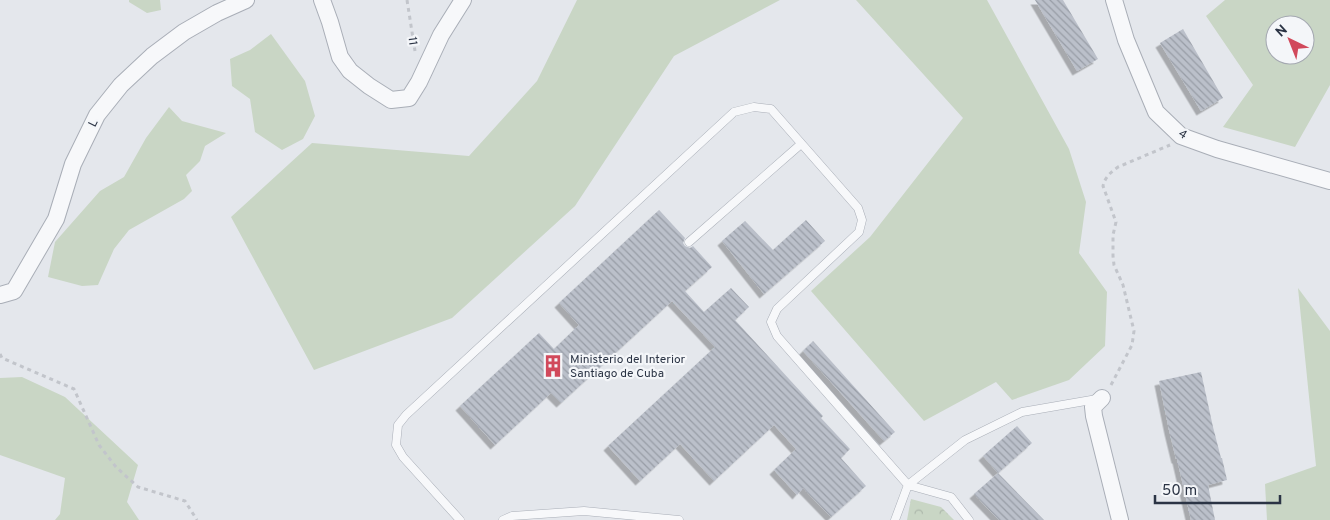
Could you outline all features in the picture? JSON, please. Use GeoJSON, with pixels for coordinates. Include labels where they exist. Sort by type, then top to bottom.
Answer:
{"type":"FeatureCollection","features":[{"type":"Feature","properties":{"kind":"street","name":"L"},"geometry":{"type":"LineString","coordinates":[[0,296],[14,291],[56,219],[73,164],[97,115],[121,85],[152,56],[184,32],[217,13],[246,0]]}},
{"type":"Feature","properties":{"kind":"street"},"geometry":{"type":"LineString","coordinates":[[322,0],[340,57],[350,71],[391,100],[409,98],[419,82],[441,35],[463,0]]}},
{"type":"Feature","properties":{"kind":"street","name":"4"},"geometry":{"type":"LineString","coordinates":[[1114,0],[1126,40],[1156,112],[1181,136],[1217,149],[1330,181]]}},
{"type":"Feature","properties":{"kind":"street"},"geometry":{"type":"LineString","coordinates":[[1102,398],[1093,407],[1094,416],[1120,520]]}},
{"type":"Feature","properties":{"kind":"lane"},"geometry":{"type":"LineString","coordinates":[[460,520],[403,457],[396,445],[398,425],[406,414],[734,112],[754,107],[771,110],[858,208],[862,220],[859,232],[776,310],[771,322],[776,336],[908,485],[952,497],[969,520]]}},
{"type":"Feature","properties":{"kind":"lane"},"geometry":{"type":"LineString","coordinates":[[689,242],[801,144]]}},
{"type":"Feature","properties":{"kind":"lane"},"geometry":{"type":"LineString","coordinates":[[895,520],[908,485],[965,440],[1022,412],[1102,398]]}},
{"type":"Feature","properties":{"kind":"lane"},"geometry":{"type":"LineString","coordinates":[[503,520],[512,516],[584,511],[679,520]]}},
{"type":"Feature","properties":{"kind":"path","name":"11"},"geometry":{"type":"LineString","coordinates":[[408,0],[415,55]]}},
{"type":"Feature","properties":{"kind":"path"},"geometry":{"type":"LineString","coordinates":[[1102,398],[1128,355],[1134,331],[1123,285],[1114,265],[1113,235],[1116,222],[1103,186],[1104,181],[1118,167],[1170,145],[1181,136]]}},
{"type":"Feature","properties":{"kind":"path"},"geometry":{"type":"LineString","coordinates":[[0,354],[2,358],[74,389],[99,445],[116,467],[138,487],[186,501],[197,520]]}},
{"type":"Feature","properties":{"kind":"green space"},"geometry":{"type":"Polygon","coordinates":[[[129,0],[160,0],[161,10],[147,13],[129,2],[129,0]]]}},
{"type":"Feature","properties":{"kind":"green space"},"geometry":{"type":"Polygon","coordinates":[[[577,0],[780,0],[674,56],[575,206],[452,318],[314,370],[231,217],[312,143],[469,156],[537,81],[577,0]]]}},
{"type":"Feature","properties":{"kind":"green space"},"geometry":{"type":"Polygon","coordinates":[[[856,0],[987,0],[1069,149],[1086,202],[1079,253],[1107,292],[1105,346],[1069,380],[1012,400],[996,382],[924,421],[811,291],[870,237],[963,118],[856,0]]]}},
{"type":"Feature","properties":{"kind":"green space"},"geometry":{"type":"Polygon","coordinates":[[[1225,0],[1330,0],[1330,85],[1295,147],[1223,127],[1253,85],[1206,16],[1225,0]]]}},
{"type":"Feature","properties":{"kind":"green space"},"geometry":{"type":"Polygon","coordinates":[[[271,34],[305,81],[315,116],[303,139],[282,150],[255,132],[250,99],[232,86],[230,59],[250,50],[271,34]]]}},
{"type":"Feature","properties":{"kind":"green space"},"geometry":{"type":"Polygon","coordinates":[[[169,107],[182,121],[226,133],[205,146],[200,161],[186,175],[192,191],[184,199],[129,230],[114,249],[98,285],[82,286],[48,277],[55,242],[100,191],[124,177],[146,138],[169,107]]]}},
{"type":"Feature","properties":{"kind":"green space"},"geometry":{"type":"Polygon","coordinates":[[[1298,288],[1330,331],[1330,520],[1267,520],[1265,484],[1316,466],[1298,288]]]}},
{"type":"Feature","properties":{"kind":"green space"},"geometry":{"type":"Polygon","coordinates":[[[22,377],[65,397],[138,465],[127,502],[139,520],[55,520],[60,514],[65,478],[0,455],[0,378],[22,377]]]}},
{"type":"Feature","properties":{"kind":"green space"},"geometry":{"type":"Polygon","coordinates":[[[911,499],[941,507],[954,520],[907,520],[911,499]]]}},
{"type":"Feature","properties":{"kind":"building"},"geometry":{"type":"Polygon","coordinates":[[[1035,0],[1063,0],[1098,59],[1077,71],[1035,0]]]}},
{"type":"Feature","properties":{"kind":"building"},"geometry":{"type":"Polygon","coordinates":[[[1183,29],[1223,98],[1201,111],[1160,43],[1183,29]]]}},
{"type":"Feature","properties":{"kind":"building","name":"Ministerio del Interior Santiago de Cuba"},"geometry":{"type":"Polygon","coordinates":[[[659,210],[685,238],[683,243],[685,246],[690,248],[693,246],[712,267],[685,291],[704,312],[731,288],[749,307],[735,320],[823,416],[821,418],[850,449],[841,458],[866,486],[831,517],[803,488],[797,495],[774,470],[796,449],[774,425],[714,481],[680,444],[640,481],[608,446],[715,347],[672,301],[561,403],[551,393],[495,445],[460,406],[539,333],[554,349],[579,325],[559,303],[659,210]]]}},
{"type":"Feature","properties":{"kind":"building"},"geometry":{"type":"Polygon","coordinates":[[[806,220],[825,241],[764,294],[722,241],[745,221],[773,250],[806,220]]]}},
{"type":"Feature","properties":{"kind":"building"},"geometry":{"type":"Polygon","coordinates":[[[813,341],[895,432],[884,441],[803,351],[813,341]]]}},
{"type":"Feature","properties":{"kind":"building"},"geometry":{"type":"Polygon","coordinates":[[[1201,372],[1227,480],[1208,485],[1215,520],[1191,520],[1159,381],[1201,372]]]}},
{"type":"Feature","properties":{"kind":"building"},"geometry":{"type":"Polygon","coordinates":[[[1017,426],[1032,443],[998,473],[983,456],[1017,426]]]}},
{"type":"Feature","properties":{"kind":"building"},"geometry":{"type":"Polygon","coordinates":[[[998,473],[1044,520],[999,520],[974,494],[998,473]]]}},
{"type":"Feature","properties":{"kind":"place","name":"Ministerio del Interior Santiago de Cuba"},"geometry":{"type":"Point","coordinates":[553,366]}}]}
